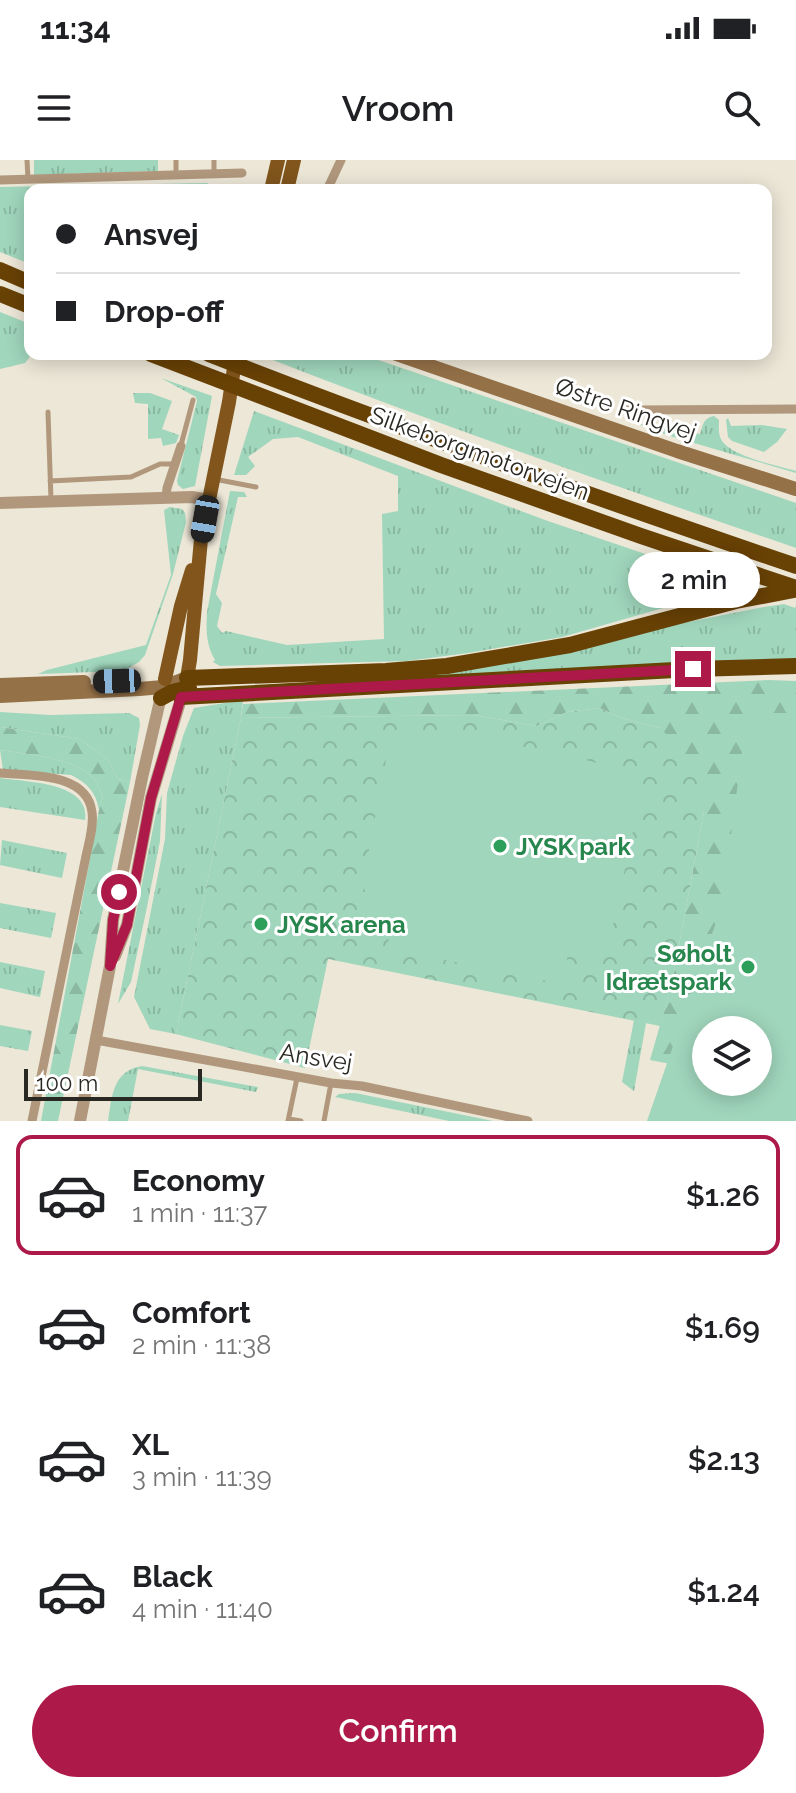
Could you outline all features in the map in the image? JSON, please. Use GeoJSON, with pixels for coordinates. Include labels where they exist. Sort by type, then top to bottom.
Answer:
{"type":"FeatureCollection","features":[{"type":"Feature","properties":{"kind":"highway"},"geometry":{"type":"LineString","coordinates":[[0,270],[24,280]]}},
{"type":"Feature","properties":{"kind":"highway"},"geometry":{"type":"LineString","coordinates":[[0,294],[24,304]]}},
{"type":"Feature","properties":{"kind":"highway","name":"Silkeborgmotorvejen"},"geometry":{"type":"LineString","coordinates":[[167,360],[441,465],[796,589]]}},
{"type":"Feature","properties":{"kind":"highway","name":"Silkeborgmotorvejen"},"geometry":{"type":"LineString","coordinates":[[225,360],[507,466],[796,566]]}},
{"type":"Feature","properties":{"kind":"highway"},"geometry":{"type":"LineString","coordinates":[[184,688],[290,682],[447,666],[531,653],[736,601],[796,589]]}},
{"type":"Feature","properties":{"kind":"highway"},"geometry":{"type":"LineString","coordinates":[[163,688],[796,666]]}},
{"type":"Feature","properties":{"kind":"main road"},"geometry":{"type":"LineString","coordinates":[[272,184],[278,160]]}},
{"type":"Feature","properties":{"kind":"main road"},"geometry":{"type":"LineString","coordinates":[[279,184],[285,160]]}},
{"type":"Feature","properties":{"kind":"main road"},"geometry":{"type":"LineString","coordinates":[[288,184],[294,160]]}},
{"type":"Feature","properties":{"kind":"main road"},"geometry":{"type":"LineString","coordinates":[[163,688],[181,606],[201,539],[235,360]]}},
{"type":"Feature","properties":{"kind":"main road"},"geometry":{"type":"LineString","coordinates":[[230,399],[245,360]]}},
{"type":"Feature","properties":{"kind":"main road","name":"Østre Ringvej"},"geometry":{"type":"LineString","coordinates":[[413,360],[796,489]]}},
{"type":"Feature","properties":{"kind":"main road"},"geometry":{"type":"LineString","coordinates":[[184,688],[190,660],[201,539]]}},
{"type":"Feature","properties":{"kind":"main road"},"geometry":{"type":"LineString","coordinates":[[0,685],[163,688]]}},
{"type":"Feature","properties":{"kind":"main road"},"geometry":{"type":"LineString","coordinates":[[0,698],[36,701],[163,688]]}},
{"type":"Feature","properties":{"kind":"street"},"geometry":{"type":"LineString","coordinates":[[330,184],[341,160]]}},
{"type":"Feature","properties":{"kind":"street"},"geometry":{"type":"LineString","coordinates":[[0,180],[242,173]]}},
{"type":"Feature","properties":{"kind":"street"},"geometry":{"type":"LineString","coordinates":[[623,407],[634,410],[796,409]]}},
{"type":"Feature","properties":{"kind":"street"},"geometry":{"type":"LineString","coordinates":[[166,498],[181,446]]}},
{"type":"Feature","properties":{"kind":"street"},"geometry":{"type":"LineString","coordinates":[[0,503],[192,497],[209,500]]}},
{"type":"Feature","properties":{"kind":"street"},"geometry":{"type":"LineString","coordinates":[[80,1121],[110,966],[113,920],[163,688]]}},
{"type":"Feature","properties":{"kind":"street"},"geometry":{"type":"LineString","coordinates":[[110,966],[127,925],[151,798],[184,688]]}},
{"type":"Feature","properties":{"kind":"street"},"geometry":{"type":"LineString","coordinates":[[0,773],[60,779],[74,785],[84,792],[92,813],[92,826],[32,1121]]}},
{"type":"Feature","properties":{"kind":"street","name":"Ansvej"},"geometry":{"type":"LineString","coordinates":[[96,1040],[362,1086],[528,1121]]}},
{"type":"Feature","properties":{"kind":"lane"},"geometry":{"type":"LineString","coordinates":[[27,160],[28,180]]}},
{"type":"Feature","properties":{"kind":"lane"},"geometry":{"type":"LineString","coordinates":[[176,160],[176,175]]}},
{"type":"Feature","properties":{"kind":"lane"},"geometry":{"type":"LineString","coordinates":[[214,160],[214,174]]}},
{"type":"Feature","properties":{"kind":"lane"},"geometry":{"type":"LineString","coordinates":[[181,446],[193,400]]}},
{"type":"Feature","properties":{"kind":"lane"},"geometry":{"type":"LineString","coordinates":[[48,412],[51,501]]}},
{"type":"Feature","properties":{"kind":"lane"},"geometry":{"type":"LineString","coordinates":[[50,481],[131,477],[160,464],[175,464]]}},
{"type":"Feature","properties":{"kind":"lane"},"geometry":{"type":"LineString","coordinates":[[213,479],[256,487]]}},
{"type":"Feature","properties":{"kind":"lane"},"geometry":{"type":"LineString","coordinates":[[297,1077],[288,1120],[301,1121]]}},
{"type":"Feature","properties":{"kind":"lane"},"geometry":{"type":"LineString","coordinates":[[324,1121],[331,1083]]}},
{"type":"Feature","properties":{"kind":"green space"},"geometry":{"type":"Polygon","coordinates":[[[34,160],[158,160],[158,171],[34,175],[34,160]]]}},
{"type":"Feature","properties":{"kind":"green space"},"geometry":{"type":"Polygon","coordinates":[[[0,187],[24,187],[24,262],[0,252],[0,187]]]}},
{"type":"Feature","properties":{"kind":"green space"},"geometry":{"type":"Polygon","coordinates":[[[0,312],[24,322],[24,360],[27,360],[0,369],[0,312]]]}},
{"type":"Feature","properties":{"kind":"green space"},"geometry":{"type":"Polygon","coordinates":[[[273,360],[379,360],[796,503],[796,548],[596,479],[273,360]]]}},
{"type":"Feature","properties":{"kind":"green space"},"geometry":{"type":"Polygon","coordinates":[[[161,378],[212,396],[195,486],[183,489],[177,481],[196,397],[161,378]]]}},
{"type":"Feature","properties":{"kind":"green space"},"geometry":{"type":"Polygon","coordinates":[[[133,393],[150,393],[172,401],[162,429],[179,435],[176,443],[163,446],[161,438],[148,439],[148,404],[135,403],[133,393]]]}},
{"type":"Feature","properties":{"kind":"green space"},"geometry":{"type":"Polygon","coordinates":[[[254,411],[545,520],[740,586],[562,637],[468,653],[407,661],[220,666],[213,662],[215,660],[208,643],[207,612],[230,491],[244,492],[247,497],[238,497],[216,594],[222,603],[217,626],[222,633],[226,631],[287,645],[384,639],[382,514],[398,511],[398,476],[298,437],[273,439],[248,457],[255,466],[246,475],[234,475],[254,411]]]}},
{"type":"Feature","properties":{"kind":"green space"},"geometry":{"type":"Polygon","coordinates":[[[714,416],[719,420],[719,432],[726,445],[755,460],[796,473],[635,423],[700,434],[706,420],[714,416]]]}},
{"type":"Feature","properties":{"kind":"green space"},"geometry":{"type":"Polygon","coordinates":[[[728,418],[731,426],[762,425],[787,429],[764,452],[732,441],[728,437],[728,418]]]}},
{"type":"Feature","properties":{"kind":"green space"},"geometry":{"type":"Polygon","coordinates":[[[170,507],[182,509],[186,522],[173,574],[145,655],[123,671],[38,674],[146,645],[171,575],[164,510],[170,507]]]}},
{"type":"Feature","properties":{"kind":"green space"},"geometry":{"type":"Polygon","coordinates":[[[784,604],[795,608],[796,605],[796,663],[402,678],[764,607],[784,604]]]}},
{"type":"Feature","properties":{"kind":"green space"},"geometry":{"type":"Polygon","coordinates":[[[796,681],[796,713],[748,713],[740,962],[706,1016],[692,1016],[692,1039],[676,1065],[650,1060],[672,983],[704,811],[660,728],[599,708],[567,712],[537,726],[473,715],[241,718],[243,704],[796,681]]]}},
{"type":"Feature","properties":{"kind":"green space"},"geometry":{"type":"Polygon","coordinates":[[[243,700],[176,1034],[150,1029],[134,997],[165,839],[167,793],[183,736],[194,708],[243,700]]]}},
{"type":"Feature","properties":{"kind":"green space"},"geometry":{"type":"Polygon","coordinates":[[[599,708],[660,728],[683,751],[698,779],[704,811],[672,983],[660,1026],[328,959],[305,1068],[176,1034],[241,718],[473,715],[537,726],[567,712],[599,708]]]}},
{"type":"Feature","properties":{"kind":"green space"},"geometry":{"type":"Polygon","coordinates":[[[0,712],[50,715],[129,713],[139,718],[130,782],[118,779],[108,760],[80,739],[0,727],[0,712]]]}},
{"type":"Feature","properties":{"kind":"green space","name":"Søholt Idrætspark"},"geometry":{"type":"Polygon","coordinates":[[[747,713],[796,713],[796,1121],[647,1121],[722,905],[747,713]]]}},
{"type":"Feature","properties":{"kind":"green space"},"geometry":{"type":"Polygon","coordinates":[[[0,727],[80,739],[108,760],[118,779],[130,782],[58,1121],[41,1121],[103,797],[95,780],[77,767],[51,758],[0,750],[0,727]]]}},
{"type":"Feature","properties":{"kind":"green space","name":"JYSK park"},"geometry":{"type":"Polygon","coordinates":[[[418,730],[492,741],[598,763],[614,769],[632,785],[638,807],[610,940],[591,952],[568,954],[562,984],[387,948],[393,918],[371,905],[363,881],[387,755],[399,738],[418,730]]]}},
{"type":"Feature","properties":{"kind":"green space"},"geometry":{"type":"Polygon","coordinates":[[[0,750],[51,758],[87,773],[95,780],[103,797],[99,810],[93,793],[77,778],[3,770],[0,750]]]}},
{"type":"Feature","properties":{"kind":"green space"},"geometry":{"type":"Polygon","coordinates":[[[0,778],[40,783],[68,791],[84,807],[85,820],[0,807],[0,778]]]}},
{"type":"Feature","properties":{"kind":"green space"},"geometry":{"type":"Polygon","coordinates":[[[162,794],[160,841],[147,907],[131,982],[118,1004],[156,813],[162,794]]]}},
{"type":"Feature","properties":{"kind":"green space"},"geometry":{"type":"Polygon","coordinates":[[[2,840],[67,853],[62,878],[0,865],[2,840]]]}},
{"type":"Feature","properties":{"kind":"green space"},"geometry":{"type":"Polygon","coordinates":[[[0,903],[56,913],[51,938],[0,928],[0,903]]]}},
{"type":"Feature","properties":{"kind":"green space"},"geometry":{"type":"Polygon","coordinates":[[[0,962],[45,971],[40,997],[0,988],[0,962]]]}},
{"type":"Feature","properties":{"kind":"green space"},"geometry":{"type":"Polygon","coordinates":[[[634,1020],[646,1023],[634,1091],[622,1082],[634,1020]]]}},
{"type":"Feature","properties":{"kind":"green space"},"geometry":{"type":"Polygon","coordinates":[[[0,1025],[32,1031],[28,1051],[0,1046],[0,1025]]]}},
{"type":"Feature","properties":{"kind":"green space"},"geometry":{"type":"Polygon","coordinates":[[[142,1066],[258,1087],[256,1092],[138,1069],[128,1121],[108,1121],[119,1079],[142,1066]]]}},
{"type":"Feature","properties":{"kind":"green space"},"geometry":{"type":"Polygon","coordinates":[[[355,1093],[493,1121],[449,1121],[335,1097],[355,1093]]]}},
{"type":"Feature","properties":{"kind":"place","name":"JYSK park"},"geometry":{"type":"Point","coordinates":[500,846]}},
{"type":"Feature","properties":{"kind":"place","name":"JYSK arena"},"geometry":{"type":"Point","coordinates":[261,924]}},
{"type":"Feature","properties":{"kind":"place","name":"Søholt Idrætspark"},"geometry":{"type":"Point","coordinates":[748,967]}},
{"type":"Feature","properties":{"kind":"route"},"geometry":{"type":"LineString","coordinates":[[119,892],[113,920],[110,966],[127,925],[151,798],[181,697],[693,669]]}}]}
